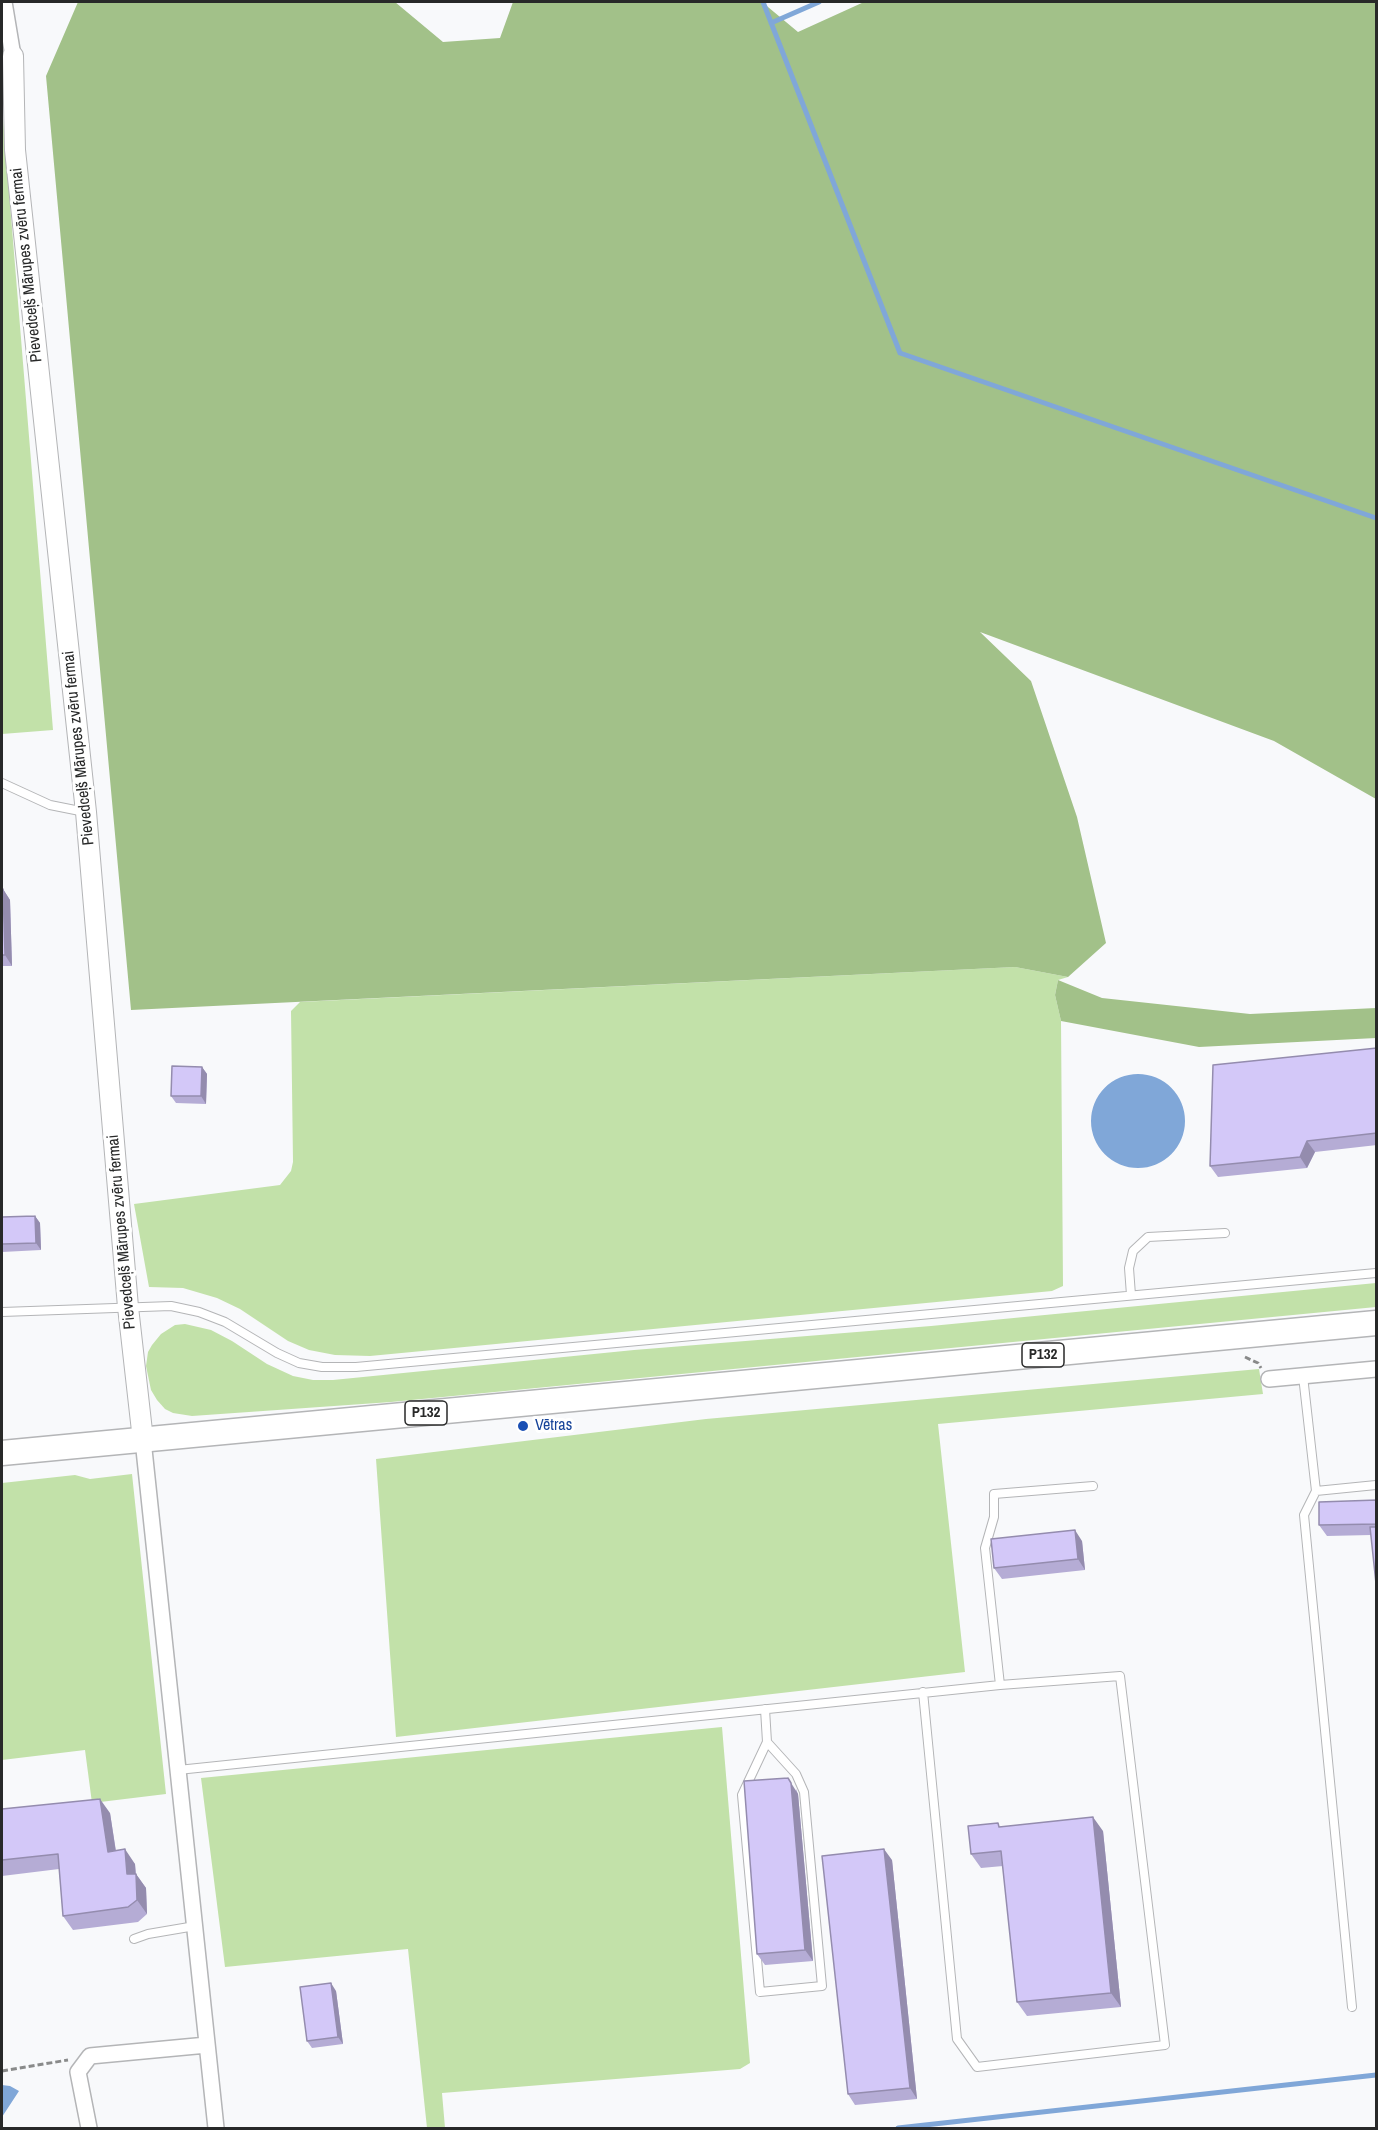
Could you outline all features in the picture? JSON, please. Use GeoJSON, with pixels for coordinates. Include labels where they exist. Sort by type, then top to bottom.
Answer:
{"type":"FeatureCollection","features":[{"type":"Feature","properties":{"kind":"main road","name":"P132"},"geometry":{"type":"LineString","coordinates":[[2,1453],[1377,1323]]}},
{"type":"Feature","properties":{"kind":"street"},"geometry":{"type":"LineString","coordinates":[[4,2],[13,56]]}},
{"type":"Feature","properties":{"kind":"street","name":"Pievedceļš Mārupes zvēru fermai"},"geometry":{"type":"LineString","coordinates":[[13,56],[15,150],[86,812],[128,1307],[143,1440]]}},
{"type":"Feature","properties":{"kind":"street"},"geometry":{"type":"LineString","coordinates":[[1269,1379],[1377,1369]]}},
{"type":"Feature","properties":{"kind":"street"},"geometry":{"type":"LineString","coordinates":[[143,1440],[216,2128]]}},
{"type":"Feature","properties":{"kind":"street"},"geometry":{"type":"LineString","coordinates":[[89,2128],[78,2072],[90,2056],[207,2045]]}},
{"type":"Feature","properties":{"kind":"lane"},"geometry":{"type":"LineString","coordinates":[[2,783],[50,805],[86,812]]}},
{"type":"Feature","properties":{"kind":"lane"},"geometry":{"type":"LineString","coordinates":[[1131,1295],[1129,1268],[1133,1251],[1148,1237],[1225,1233]]}},
{"type":"Feature","properties":{"kind":"lane"},"geometry":{"type":"LineString","coordinates":[[2,1312],[171,1306],[199,1312],[225,1322],[277,1353],[300,1363],[322,1367],[356,1368],[1377,1273]]}},
{"type":"Feature","properties":{"kind":"lane"},"geometry":{"type":"LineString","coordinates":[[1303,1376],[1316,1491],[1304,1515],[1352,2007]]}},
{"type":"Feature","properties":{"kind":"lane"},"geometry":{"type":"LineString","coordinates":[[1316,1491],[1377,1485]]}},
{"type":"Feature","properties":{"kind":"lane"},"geometry":{"type":"LineString","coordinates":[[1000,1685],[985,1548],[994,1517],[994,1494],[1093,1486]]}},
{"type":"Feature","properties":{"kind":"lane"},"geometry":{"type":"LineString","coordinates":[[178,1770],[923,1692],[1120,1676],[1165,2046],[977,2067],[957,2039],[923,1692]]}},
{"type":"Feature","properties":{"kind":"lane"},"geometry":{"type":"LineString","coordinates":[[765,1709],[767,1742],[742,1795],[760,1992],[822,1986],[804,1792],[796,1774],[767,1742]]}},
{"type":"Feature","properties":{"kind":"lane"},"geometry":{"type":"LineString","coordinates":[[134,1939],[148,1934],[195,1926]]}},
{"type":"Feature","properties":{"kind":"path"},"geometry":{"type":"LineString","coordinates":[[2,2071],[90,2056]]}},
{"type":"Feature","properties":{"kind":"green space"},"geometry":{"type":"Polygon","coordinates":[[[78,2],[395,2],[443,42],[500,38],[513,2],[762,2],[798,32],[864,2],[1376,2],[1376,799],[1274,741],[980,632],[1031,681],[1077,817],[1106,943],[1068,977],[1015,967],[131,1010],[46,76],[78,2]]]}},
{"type":"Feature","properties":{"kind":"green space"},"geometry":{"type":"Polygon","coordinates":[[[2,106],[53,730],[2,734],[2,106]]]}},
{"type":"Feature","properties":{"kind":"green space"},"geometry":{"type":"Polygon","coordinates":[[[1015,967],[1068,977],[1058,980],[1055,995],[1061,1021],[1063,1286],[1052,1291],[370,1356],[335,1355],[309,1350],[288,1341],[240,1309],[217,1298],[183,1288],[149,1287],[134,1204],[280,1185],[291,1171],[293,1162],[291,1011],[300,1002],[1015,967]]]}},
{"type":"Feature","properties":{"kind":"green space"},"geometry":{"type":"Polygon","coordinates":[[[1058,980],[1102,998],[1250,1014],[1376,1008],[1376,1038],[1199,1047],[1061,1021],[1055,995],[1058,980]]]}},
{"type":"Feature","properties":{"kind":"green space"},"geometry":{"type":"Polygon","coordinates":[[[1376,1283],[1376,1307],[391,1402],[192,1416],[173,1413],[165,1409],[151,1390],[146,1366],[148,1352],[161,1334],[175,1325],[185,1324],[211,1330],[267,1364],[293,1376],[313,1380],[333,1380],[634,1350],[931,1326],[1376,1283]]]}},
{"type":"Feature","properties":{"kind":"green space"},"geometry":{"type":"Polygon","coordinates":[[[1259,1369],[1263,1394],[938,1424],[965,1672],[396,1737],[376,1459],[706,1419],[1259,1369]]]}},
{"type":"Feature","properties":{"kind":"green space"},"geometry":{"type":"Polygon","coordinates":[[[132,1474],[166,1794],[92,1803],[85,1750],[2,1760],[2,1483],[75,1475],[90,1479],[132,1474]]]}},
{"type":"Feature","properties":{"kind":"green space"},"geometry":{"type":"Polygon","coordinates":[[[722,1727],[750,2063],[740,2069],[442,2093],[445,2128],[427,2128],[408,1949],[225,1967],[201,1778],[722,1727]]]}},
{"type":"Feature","properties":{"kind":"water"},"geometry":{"type":"Polygon","coordinates":[[[1138,1074],[1156,1078],[1171,1088],[1181,1103],[1185,1121],[1181,1139],[1171,1154],[1156,1164],[1138,1168],[1120,1164],[1105,1154],[1095,1139],[1091,1121],[1095,1103],[1105,1088],[1120,1078],[1138,1074]]]}},
{"type":"Feature","properties":{"kind":"water"},"geometry":{"type":"Polygon","coordinates":[[[2,2085],[19,2091],[2,2117],[2,2085]]]}},
{"type":"Feature","properties":{"kind":"building"},"geometry":{"type":"Polygon","coordinates":[[[3,889],[5,955],[2,955],[3,889]]]}},
{"type":"Feature","properties":{"kind":"building"},"geometry":{"type":"Polygon","coordinates":[[[1377,1048],[1377,1133],[1307,1141],[1300,1157],[1210,1166],[1213,1065],[1377,1048]]]}},
{"type":"Feature","properties":{"kind":"building"},"geometry":{"type":"Polygon","coordinates":[[[172,1066],[202,1067],[201,1096],[171,1096],[172,1066]]]}},
{"type":"Feature","properties":{"kind":"building"},"geometry":{"type":"Polygon","coordinates":[[[35,1216],[36,1243],[2,1244],[2,1217],[35,1216]]]}},
{"type":"Feature","properties":{"kind":"building"},"geometry":{"type":"Polygon","coordinates":[[[1377,1500],[1377,1524],[1319,1525],[1319,1502],[1377,1500]]]}},
{"type":"Feature","properties":{"kind":"building"},"geometry":{"type":"Polygon","coordinates":[[[1370,1527],[1377,1527],[1377,1593],[1370,1527]]]}},
{"type":"Feature","properties":{"kind":"building"},"geometry":{"type":"Polygon","coordinates":[[[1075,1530],[1078,1559],[994,1568],[991,1539],[1075,1530]]]}},
{"type":"Feature","properties":{"kind":"building"},"geometry":{"type":"Polygon","coordinates":[[[788,1778],[791,1783],[805,1950],[757,1954],[744,1781],[788,1778]]]}},
{"type":"Feature","properties":{"kind":"building"},"geometry":{"type":"Polygon","coordinates":[[[100,1799],[108,1852],[125,1849],[127,1874],[136,1874],[137,1900],[128,1907],[63,1916],[58,1854],[2,1860],[2,1809],[100,1799]]]}},
{"type":"Feature","properties":{"kind":"building"},"geometry":{"type":"Polygon","coordinates":[[[1093,1817],[1111,1993],[1017,2002],[1001,1851],[971,1854],[968,1826],[998,1823],[999,1827],[1093,1817]]]}},
{"type":"Feature","properties":{"kind":"building"},"geometry":{"type":"Polygon","coordinates":[[[884,1849],[910,2088],[848,2094],[822,1856],[884,1849]]]}},
{"type":"Feature","properties":{"kind":"building"},"geometry":{"type":"Polygon","coordinates":[[[331,1983],[338,2037],[307,2041],[300,1987],[331,1983]]]}},
{"type":"Feature","properties":{"kind":"waterway"},"geometry":{"type":"LineString","coordinates":[[763,2],[900,353],[1376,518]]}},
{"type":"Feature","properties":{"kind":"waterway"},"geometry":{"type":"LineString","coordinates":[[771,23],[819,2]]}},
{"type":"Feature","properties":{"kind":"waterway"},"geometry":{"type":"LineString","coordinates":[[898,2128],[1376,2075]]}},
{"type":"Feature","properties":{"kind":"place","name":"Vētras"},"geometry":{"type":"Point","coordinates":[523,1426]}}]}
